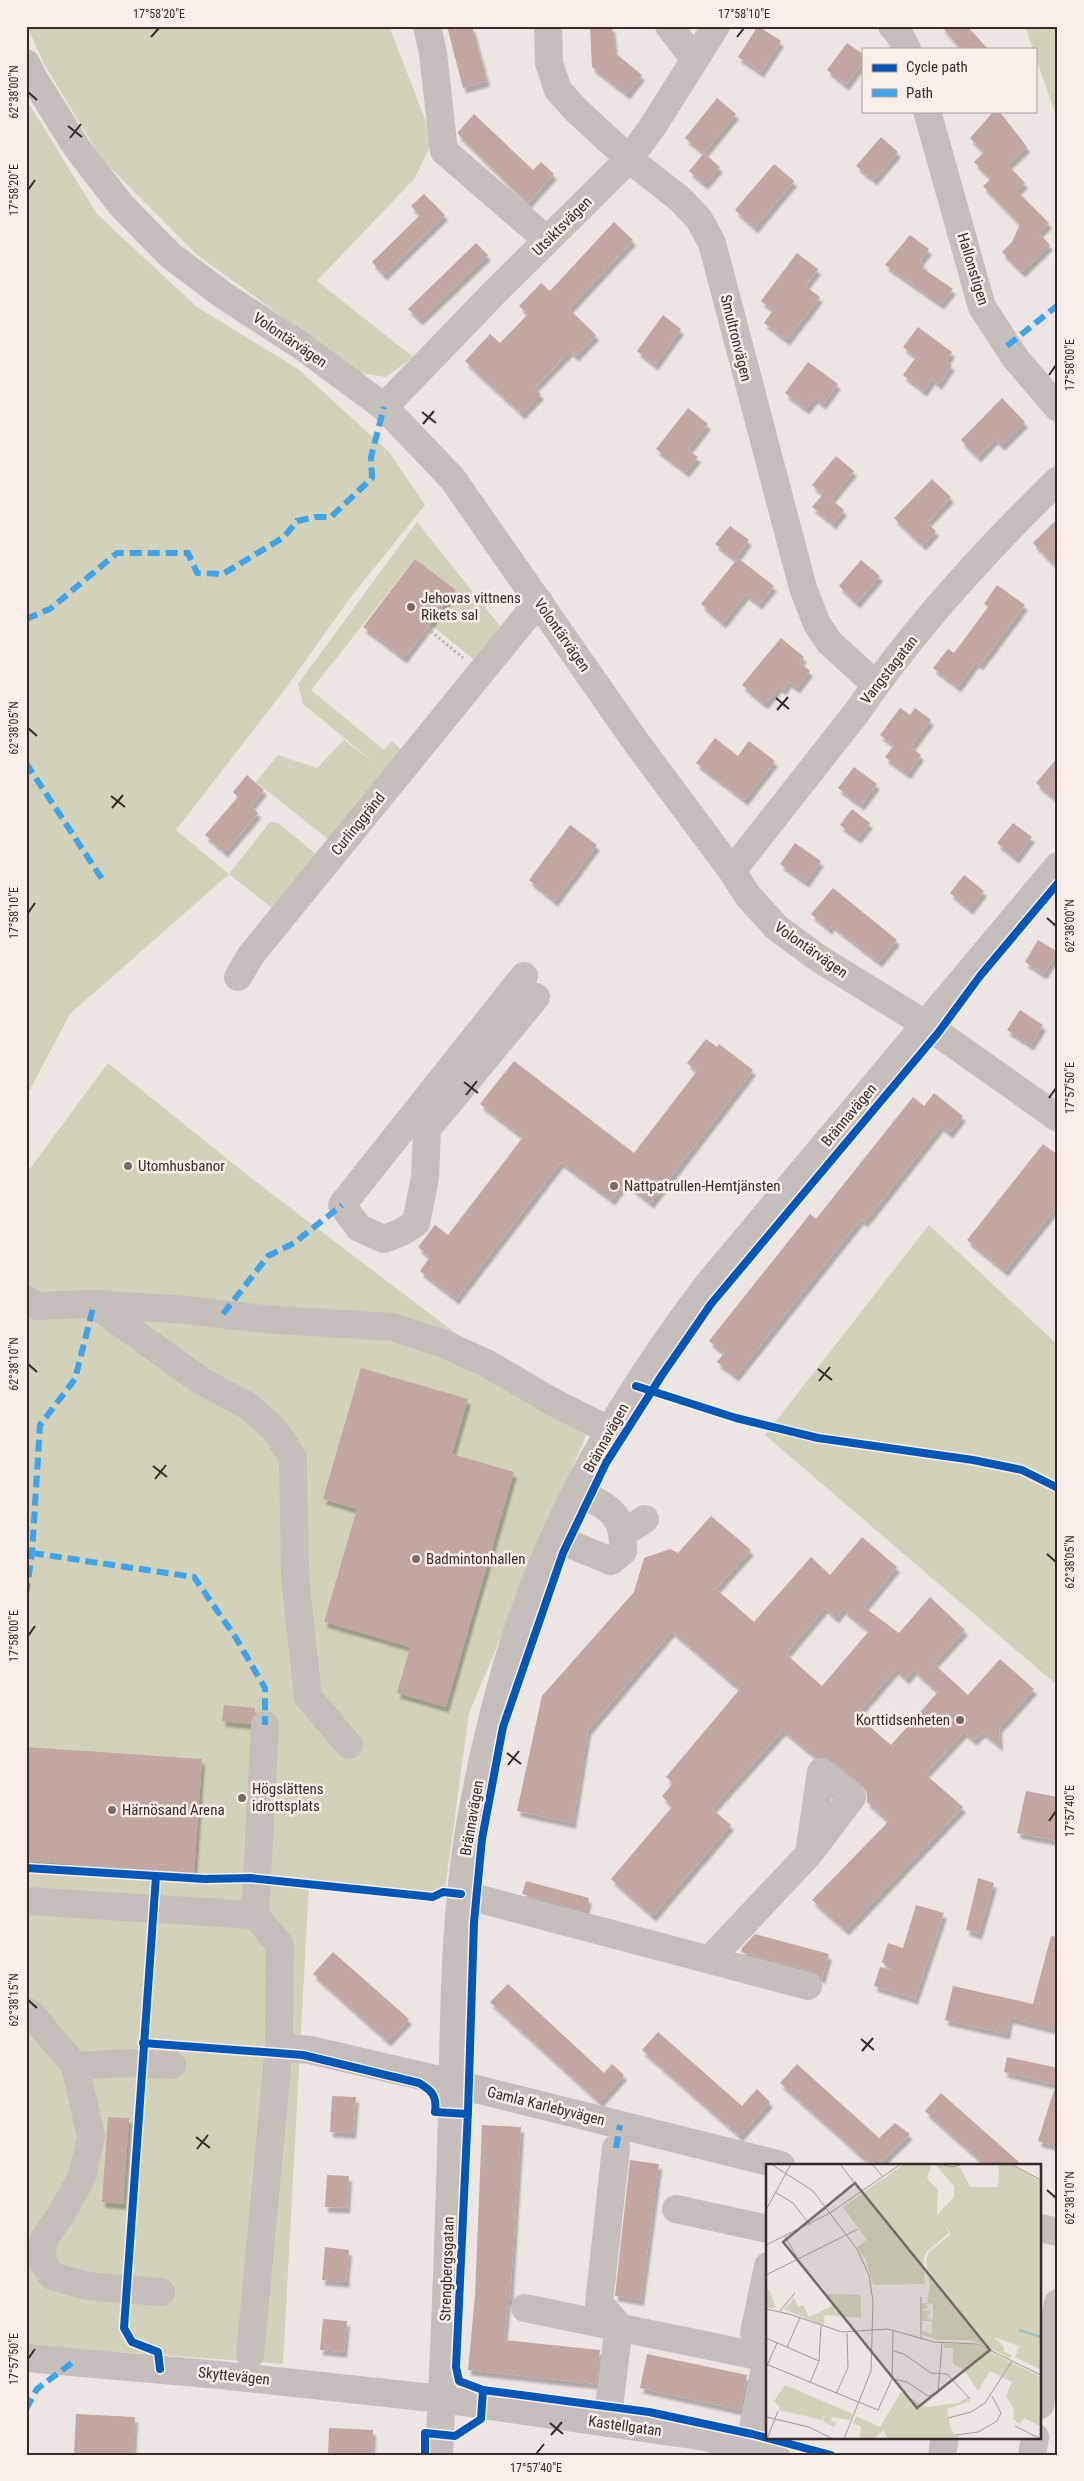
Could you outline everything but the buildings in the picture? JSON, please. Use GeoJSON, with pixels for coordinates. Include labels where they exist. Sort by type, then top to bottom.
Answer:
{"type":"FeatureCollection","features":[{"type":"Feature","properties":{"kind":"street"},"geometry":{"type":"LineString","coordinates":[[427,26],[433,53],[444,151],[547,240]]}},
{"type":"Feature","properties":{"kind":"street","name":"Smultronvägen"},"geometry":{"type":"LineString","coordinates":[[548,26],[549,63],[558,90],[576,110],[629,159],[693,213],[699,219],[712,243],[803,588],[817,624],[829,642],[876,684]]}},
{"type":"Feature","properties":{"kind":"street"},"geometry":{"type":"LineString","coordinates":[[669,26],[694,60]]}},
{"type":"Feature","properties":{"kind":"street","name":"Utsiktsvägen"},"geometry":{"type":"LineString","coordinates":[[384,407],[629,159],[716,26]]}},
{"type":"Feature","properties":{"kind":"street"},"geometry":{"type":"LineString","coordinates":[[892,26],[906,48]]}},
{"type":"Feature","properties":{"kind":"street","name":"Volontärvägen"},"geometry":{"type":"LineString","coordinates":[[26,63],[77,148],[121,205],[170,255],[223,295],[303,347],[384,407],[452,478],[636,742],[732,871],[748,896],[776,927],[818,958],[925,1024],[1058,1118]]}},
{"type":"Feature","properties":{"kind":"street","name":"Hallonstigen"},"geometry":{"type":"LineString","coordinates":[[927,112],[982,307],[1016,359],[1058,408]]}},
{"type":"Feature","properties":{"kind":"street","name":"Vangstagatan"},"geometry":{"type":"LineString","coordinates":[[732,871],[857,712],[876,684],[967,573],[1058,480]]}},
{"type":"Feature","properties":{"kind":"street","name":"Curlinggränd"},"geometry":{"type":"LineString","coordinates":[[238,977],[251,955],[539,602]]}},
{"type":"Feature","properties":{"kind":"street","name":"Brännavägen"},"geometry":{"type":"LineString","coordinates":[[452,2083],[461,1894],[470,1828],[491,1720],[516,1636],[545,1558],[577,1492],[609,1430],[668,1337],[709,1283],[1058,866]]}},
{"type":"Feature","properties":{"kind":"street"},"geometry":{"type":"LineString","coordinates":[[530,987],[427,1129],[425,1178],[416,1223],[402,1232],[384,1239],[359,1228],[342,1205],[530,987]]}},
{"type":"Feature","properties":{"kind":"street"},"geometry":{"type":"LineString","coordinates":[[26,1299],[34,1306],[171,1302],[263,1319],[392,1327],[444,1344],[486,1363],[553,1402],[609,1430]]}},
{"type":"Feature","properties":{"kind":"street"},"geometry":{"type":"LineString","coordinates":[[94,1304],[200,1380],[248,1406],[275,1430],[293,1458],[295,1578],[308,1697],[349,1746]]}},
{"type":"Feature","properties":{"kind":"street"},"geometry":{"type":"LineString","coordinates":[[555,1538],[602,1569],[623,1551],[634,1526],[615,1515],[597,1501],[577,1492]]}},
{"type":"Feature","properties":{"kind":"street"},"geometry":{"type":"LineString","coordinates":[[250,2355],[279,2047],[280,1945],[255,1915],[265,1725]]}},
{"type":"Feature","properties":{"kind":"street"},"geometry":{"type":"LineString","coordinates":[[710,1959],[808,1854]]}},
{"type":"Feature","properties":{"kind":"street"},"geometry":{"type":"LineString","coordinates":[[461,1894],[808,1986]]}},
{"type":"Feature","properties":{"kind":"street"},"geometry":{"type":"LineString","coordinates":[[26,1901],[255,1915]]}},
{"type":"Feature","properties":{"kind":"street"},"geometry":{"type":"LineString","coordinates":[[26,1917],[178,1928],[179,1910]]}},
{"type":"Feature","properties":{"kind":"street"},"geometry":{"type":"LineString","coordinates":[[26,2011],[32,2015],[76,2066],[91,2136],[82,2177],[44,2240],[34,2267],[52,2276],[78,2284],[161,2292]]}},
{"type":"Feature","properties":{"kind":"street","name":"Gamla Karlebyvägen"},"geometry":{"type":"LineString","coordinates":[[279,2047],[310,2050],[452,2083],[777,2164]]}},
{"type":"Feature","properties":{"kind":"street"},"geometry":{"type":"LineString","coordinates":[[76,2066],[129,2063],[172,2066]]}},
{"type":"Feature","properties":{"kind":"street","name":"Strengbergsgatan"},"geometry":{"type":"LineString","coordinates":[[439,2455],[452,2083]]}},
{"type":"Feature","properties":{"kind":"street"},"geometry":{"type":"LineString","coordinates":[[607,2423],[619,2326],[599,2303],[616,2148]]}},
{"type":"Feature","properties":{"kind":"street"},"geometry":{"type":"LineString","coordinates":[[676,2209],[766,2229]]}},
{"type":"Feature","properties":{"kind":"street"},"geometry":{"type":"LineString","coordinates":[[1042,2228],[1058,2232]]}},
{"type":"Feature","properties":{"kind":"street"},"geometry":{"type":"LineString","coordinates":[[766,2276],[754,2333],[766,2356]]}},
{"type":"Feature","properties":{"kind":"street"},"geometry":{"type":"LineString","coordinates":[[1042,2394],[1058,2303]]}},
{"type":"Feature","properties":{"kind":"street"},"geometry":{"type":"LineString","coordinates":[[524,2308],[619,2326],[766,2358]]}},
{"type":"Feature","properties":{"kind":"street","name":"Skyttevägen"},"geometry":{"type":"LineString","coordinates":[[26,2358],[220,2375],[442,2399]]}},
{"type":"Feature","properties":{"kind":"street"},"geometry":{"type":"LineString","coordinates":[[749,2448],[766,2363]]}},
{"type":"Feature","properties":{"kind":"street","name":"Kastellgatan"},"geometry":{"type":"LineString","coordinates":[[442,2399],[607,2423],[705,2446],[749,2448],[776,2455]]}},
{"type":"Feature","properties":{"kind":"street"},"geometry":{"type":"LineString","coordinates":[[942,2455],[946,2438]]}},
{"type":"Feature","properties":{"kind":"street"},"geometry":{"type":"LineString","coordinates":[[1032,2455],[1035,2438]]}},
{"type":"Feature","properties":{"kind":"path"},"geometry":{"type":"LineString","coordinates":[[427,628],[481,673]]}},
{"type":"Feature","properties":{"kind":"green space"},"geometry":{"type":"Polygon","coordinates":[[[27,26],[389,26],[433,140],[415,178],[317,281],[413,357],[386,377],[360,373],[196,254],[101,158],[44,64],[27,26]]]}},
{"type":"Feature","properties":{"kind":"green space"},"geometry":{"type":"Polygon","coordinates":[[[1025,26],[1058,26],[1058,121],[1036,59],[1036,48],[1033,48],[1025,26]]]}},
{"type":"Feature","properties":{"kind":"green space"},"geometry":{"type":"Polygon","coordinates":[[[26,99],[97,214],[197,307],[298,369],[389,452],[425,505],[350,598],[286,688],[176,830],[229,874],[70,1014],[26,1097],[26,99]]]}},
{"type":"Feature","properties":{"kind":"green space"},"geometry":{"type":"Polygon","coordinates":[[[417,522],[500,626],[489,648],[477,662],[430,624],[456,590],[415,559],[311,690],[384,750],[392,741],[405,753],[334,844],[256,782],[278,755],[317,768],[344,740],[376,764],[303,704],[298,684],[417,522]]]}},
{"type":"Feature","properties":{"kind":"green space"},"geometry":{"type":"Polygon","coordinates":[[[270,822],[278,823],[321,858],[277,912],[229,874],[270,822]]]}},
{"type":"Feature","properties":{"kind":"green space","name":"Högslättens idrottsplats"},"geometry":{"type":"Polygon","coordinates":[[[108,1063],[251,1178],[587,1433],[469,1713],[444,1897],[309,1884],[283,2364],[26,2345],[26,1174],[108,1063]]]}},
{"type":"Feature","properties":{"kind":"green space"},"geometry":{"type":"Polygon","coordinates":[[[929,1225],[1058,1345],[1058,1686],[765,1435],[929,1225]]]}},
{"type":"Feature","properties":{"kind":"marked path"},"geometry":{"type":"LineString","coordinates":[[1007,346],[1058,305]]}},
{"type":"Feature","properties":{"kind":"marked path"},"geometry":{"type":"LineString","coordinates":[[26,619],[50,609],[117,553],[188,553],[197,573],[223,574],[284,537],[297,521],[315,517],[331,517],[372,478],[371,457],[384,407]]}},
{"type":"Feature","properties":{"kind":"marked path"},"geometry":{"type":"LineString","coordinates":[[26,763],[104,882]]}},
{"type":"Feature","properties":{"kind":"marked path"},"geometry":{"type":"LineString","coordinates":[[223,1314],[268,1256],[294,1243],[342,1205]]}},
{"type":"Feature","properties":{"kind":"marked path"},"geometry":{"type":"LineString","coordinates":[[26,1595],[32,1553],[40,1425],[75,1379],[94,1304]]}},
{"type":"Feature","properties":{"kind":"marked path"},"geometry":{"type":"LineString","coordinates":[[32,1553],[194,1577],[236,1638],[265,1688],[265,1725]]}},
{"type":"Feature","properties":{"kind":"marked path"},"geometry":{"type":"LineString","coordinates":[[616,2148],[620,2125]]}},
{"type":"Feature","properties":{"kind":"marked path"},"geometry":{"type":"LineString","coordinates":[[26,2409],[37,2389],[73,2362]]}},
{"type":"Feature","properties":{"kind":"cycle path"},"geometry":{"type":"LineString","coordinates":[[766,2438],[649,2412],[483,2390],[459,2381],[456,2367],[468,2111],[474,1922],[482,1839],[503,1727],[563,1553],[606,1463],[662,1375],[711,1304],[938,1033],[980,976],[1058,883]]}},
{"type":"Feature","properties":{"kind":"cycle path"},"geometry":{"type":"LineString","coordinates":[[636,1386],[736,1418],[818,1438],[973,1460],[1022,1470],[1058,1488]]}},
{"type":"Feature","properties":{"kind":"cycle path"},"geometry":{"type":"LineString","coordinates":[[26,1868],[205,1879],[250,1878],[433,1897],[443,1892],[461,1894]]}},
{"type":"Feature","properties":{"kind":"cycle path"},"geometry":{"type":"LineString","coordinates":[[156,1876],[124,2328],[132,2342],[158,2352],[160,2369]]}},
{"type":"Feature","properties":{"kind":"cycle path"},"geometry":{"type":"LineString","coordinates":[[143,2043],[303,2055],[419,2083],[428,2089],[435,2098],[435,2112],[468,2114]]}},
{"type":"Feature","properties":{"kind":"cycle path"},"geometry":{"type":"LineString","coordinates":[[425,2455],[425,2433],[455,2436],[481,2419],[483,2390]]}},
{"type":"Feature","properties":{"kind":"cycle path"},"geometry":{"type":"LineString","coordinates":[[767,2438],[831,2455]]}},
{"type":"Feature","properties":{"kind":"place","name":"Jehovas vittnens Rikets sal"},"geometry":{"type":"Point","coordinates":[411,607]}},
{"type":"Feature","properties":{"kind":"place","name":"Utomhusbanor"},"geometry":{"type":"Point","coordinates":[128,1166]}},
{"type":"Feature","properties":{"kind":"place","name":"Nattpatrullen-Hemtjänsten"},"geometry":{"type":"Point","coordinates":[614,1186]}},
{"type":"Feature","properties":{"kind":"place","name":"Badmintonhallen"},"geometry":{"type":"Point","coordinates":[416,1559]}},
{"type":"Feature","properties":{"kind":"place","name":"Korttidsenheten"},"geometry":{"type":"Point","coordinates":[960,1720]}},
{"type":"Feature","properties":{"kind":"place","name":"Högslättens idrottsplats"},"geometry":{"type":"Point","coordinates":[242,1798]}},
{"type":"Feature","properties":{"kind":"place","name":"Härnösand Arena"},"geometry":{"type":"Point","coordinates":[112,1810]}}]}
